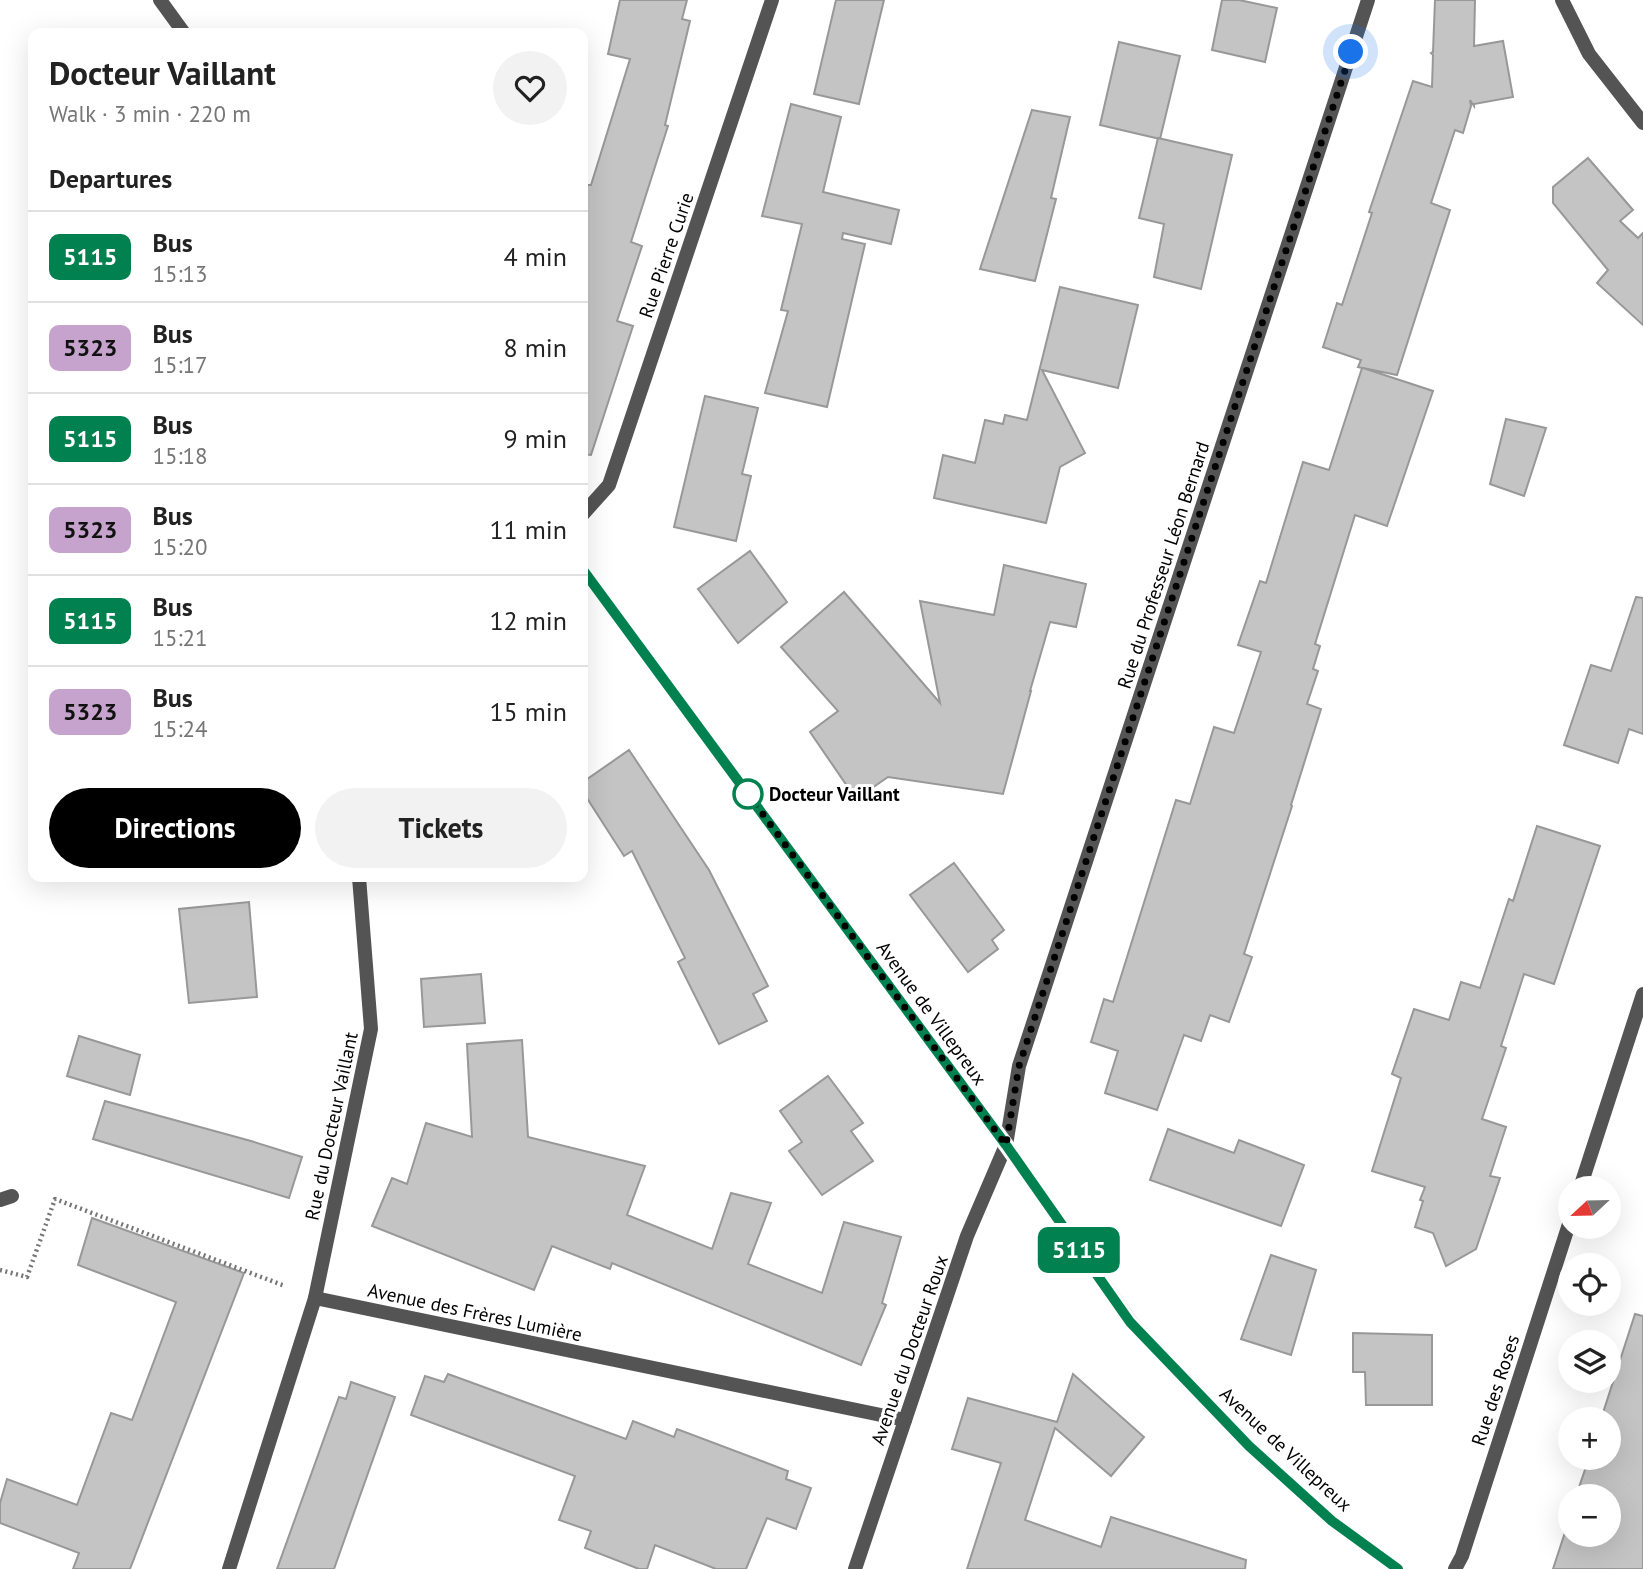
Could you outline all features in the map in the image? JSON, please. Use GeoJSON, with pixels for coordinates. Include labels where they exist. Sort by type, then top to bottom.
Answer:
{"type":"FeatureCollection","features":[{"type":"Feature","properties":{"kind":"street"},"geometry":{"type":"LineString","coordinates":[[160,0],[180,28]]}},
{"type":"Feature","properties":{"kind":"street","name":"Rue Pierre Curie"},"geometry":{"type":"LineString","coordinates":[[588,508],[609,485],[772,0]]}},
{"type":"Feature","properties":{"kind":"street","name":"Rue du Professeur Léon Bernard"},"geometry":{"type":"LineString","coordinates":[[1006,1145],[1019,1066],[1368,0]]}},
{"type":"Feature","properties":{"kind":"street"},"geometry":{"type":"LineString","coordinates":[[1562,0],[1590,54],[1643,123]]}},
{"type":"Feature","properties":{"kind":"street","name":"Avenue de Villepreux"},"geometry":{"type":"LineString","coordinates":[[588,577],[1006,1145],[1130,1322],[1249,1446],[1332,1521],[1398,1569]]}},
{"type":"Feature","properties":{"kind":"street","name":"Rue du Docteur Vaillant"},"geometry":{"type":"LineString","coordinates":[[315,1298],[371,1029],[359,882]]}},
{"type":"Feature","properties":{"kind":"street"},"geometry":{"type":"LineString","coordinates":[[1584,1176],[1643,995]]}},
{"type":"Feature","properties":{"kind":"street","name":"Avenue du Docteur Roux"},"geometry":{"type":"LineString","coordinates":[[855,1569],[967,1236],[1006,1145]]}},
{"type":"Feature","properties":{"kind":"street","name":"Rue des Roses"},"geometry":{"type":"LineString","coordinates":[[1455,1569],[1462,1556],[1565,1239]]}},
{"type":"Feature","properties":{"kind":"street"},"geometry":{"type":"LineString","coordinates":[[229,1569],[315,1298]]}},
{"type":"Feature","properties":{"kind":"street","name":"Avenue des Frères Lumière"},"geometry":{"type":"LineString","coordinates":[[315,1298],[905,1420]]}},
{"type":"Feature","properties":{"kind":"path"},"geometry":{"type":"LineString","coordinates":[[0,1270],[27,1277],[55,1199],[315,1298]]}},
{"type":"Feature","properties":{"kind":"building"},"geometry":{"type":"Polygon","coordinates":[[[620,0],[687,0],[682,19],[690,21],[665,125],[668,126],[631,242],[642,246],[617,321],[633,326],[591,455],[588,455],[588,185],[591,185],[630,59],[608,54],[620,0]]]}},
{"type":"Feature","properties":{"kind":"building"},"geometry":{"type":"Polygon","coordinates":[[[836,0],[884,0],[859,104],[814,94],[836,0]]]}},
{"type":"Feature","properties":{"kind":"building"},"geometry":{"type":"Polygon","coordinates":[[[1222,0],[1239,0],[1277,8],[1265,62],[1212,50],[1222,0]]]}},
{"type":"Feature","properties":{"kind":"building"},"geometry":{"type":"Polygon","coordinates":[[[1435,0],[1475,0],[1474,46],[1503,41],[1513,97],[1474,106],[1470,100],[1471,106],[1463,133],[1455,130],[1431,203],[1450,210],[1397,375],[1363,368],[1433,391],[1387,526],[1355,515],[1315,644],[1320,646],[1313,669],[1318,671],[1307,704],[1321,709],[1244,954],[1252,957],[1229,1022],[1210,1015],[1201,1041],[1184,1035],[1157,1110],[1105,1093],[1118,1051],[1091,1042],[1104,999],[1113,1002],[1176,800],[1190,804],[1214,727],[1234,733],[1261,652],[1238,645],[1260,581],[1266,583],[1303,462],[1329,470],[1362,368],[1358,367],[1361,360],[1323,347],[1337,303],[1342,305],[1372,213],[1369,212],[1413,81],[1432,87],[1431,53],[1435,0]]]}},
{"type":"Feature","properties":{"kind":"building"},"geometry":{"type":"Polygon","coordinates":[[[1119,42],[1180,56],[1160,139],[1100,125],[1119,42]]]}},
{"type":"Feature","properties":{"kind":"building"},"geometry":{"type":"Polygon","coordinates":[[[791,104],[841,117],[823,192],[899,210],[891,244],[843,233],[842,239],[865,244],[827,407],[765,393],[788,311],[781,310],[802,224],[762,216],[791,104]]]}},
{"type":"Feature","properties":{"kind":"building"},"geometry":{"type":"Polygon","coordinates":[[[1032,110],[1070,117],[1051,198],[1056,199],[1035,281],[980,269],[1032,110]]]}},
{"type":"Feature","properties":{"kind":"building"},"geometry":{"type":"Polygon","coordinates":[[[1158,138],[1232,155],[1201,289],[1154,277],[1164,224],[1139,218],[1158,138]]]}},
{"type":"Feature","properties":{"kind":"building"},"geometry":{"type":"Polygon","coordinates":[[[1588,158],[1633,210],[1620,221],[1638,238],[1643,233],[1643,325],[1597,283],[1608,270],[1553,203],[1553,187],[1588,158]]]}},
{"type":"Feature","properties":{"kind":"building"},"geometry":{"type":"Polygon","coordinates":[[[1060,287],[1138,305],[1118,388],[1042,370],[1085,453],[1060,467],[1046,523],[934,498],[943,455],[975,463],[985,420],[1003,424],[1005,415],[1027,420],[1060,287]]]}},
{"type":"Feature","properties":{"kind":"building"},"geometry":{"type":"Polygon","coordinates":[[[705,396],[758,408],[742,474],[751,476],[736,541],[674,527],[705,396]]]}},
{"type":"Feature","properties":{"kind":"building"},"geometry":{"type":"Polygon","coordinates":[[[1506,419],[1546,428],[1524,496],[1490,484],[1506,419]]]}},
{"type":"Feature","properties":{"kind":"building"},"geometry":{"type":"Polygon","coordinates":[[[750,551],[787,602],[738,643],[698,589],[750,551]]]}},
{"type":"Feature","properties":{"kind":"building"},"geometry":{"type":"Polygon","coordinates":[[[1004,565],[1086,584],[1076,627],[1050,622],[1003,794],[888,777],[856,799],[810,732],[838,711],[781,647],[844,592],[940,703],[920,601],[994,615],[1004,565]]]}},
{"type":"Feature","properties":{"kind":"building"},"geometry":{"type":"Polygon","coordinates":[[[1636,597],[1643,598],[1643,734],[1629,729],[1618,763],[1564,745],[1591,665],[1611,671],[1636,597]]]}},
{"type":"Feature","properties":{"kind":"building"},"geometry":{"type":"Polygon","coordinates":[[[629,750],[709,870],[768,986],[753,994],[767,1021],[719,1044],[678,962],[685,958],[632,851],[624,856],[588,800],[588,779],[629,750]]]}},
{"type":"Feature","properties":{"kind":"building"},"geometry":{"type":"Polygon","coordinates":[[[1537,826],[1600,846],[1554,984],[1524,974],[1501,1046],[1506,1048],[1482,1119],[1506,1127],[1490,1176],[1500,1178],[1476,1249],[1446,1266],[1433,1233],[1415,1227],[1425,1187],[1372,1171],[1401,1078],[1392,1074],[1414,1009],[1449,1020],[1461,982],[1480,988],[1509,899],[1513,901],[1537,826]]]}},
{"type":"Feature","properties":{"kind":"building"},"geometry":{"type":"Polygon","coordinates":[[[954,863],[1004,930],[992,940],[998,949],[968,972],[910,895],[954,863]]]}},
{"type":"Feature","properties":{"kind":"building"},"geometry":{"type":"Polygon","coordinates":[[[249,902],[257,997],[189,1003],[179,909],[249,902]]]}},
{"type":"Feature","properties":{"kind":"building"},"geometry":{"type":"Polygon","coordinates":[[[481,974],[485,1023],[424,1027],[421,979],[481,974]]]}},
{"type":"Feature","properties":{"kind":"building"},"geometry":{"type":"Polygon","coordinates":[[[79,1036],[140,1055],[130,1095],[67,1076],[79,1036]]]}},
{"type":"Feature","properties":{"kind":"building"},"geometry":{"type":"Polygon","coordinates":[[[522,1040],[528,1137],[645,1166],[627,1215],[712,1249],[731,1193],[771,1203],[748,1264],[822,1293],[844,1222],[901,1237],[882,1303],[886,1305],[861,1365],[612,1263],[610,1269],[552,1246],[534,1290],[372,1226],[392,1178],[407,1184],[426,1123],[472,1137],[467,1044],[522,1040]]]}},
{"type":"Feature","properties":{"kind":"building"},"geometry":{"type":"Polygon","coordinates":[[[828,1076],[863,1123],[851,1131],[873,1161],[822,1195],[789,1151],[802,1142],[780,1111],[828,1076]]]}},
{"type":"Feature","properties":{"kind":"building"},"geometry":{"type":"Polygon","coordinates":[[[105,1101],[302,1157],[289,1198],[93,1139],[105,1101]]]}},
{"type":"Feature","properties":{"kind":"building"},"geometry":{"type":"Polygon","coordinates":[[[1168,1129],[1234,1153],[1239,1140],[1304,1165],[1281,1226],[1150,1180],[1168,1129]]]}},
{"type":"Feature","properties":{"kind":"building"},"geometry":{"type":"Polygon","coordinates":[[[92,1218],[244,1273],[130,1569],[73,1569],[79,1553],[0,1523],[0,1503],[7,1479],[77,1505],[111,1413],[132,1420],[176,1302],[78,1265],[92,1218]]]}},
{"type":"Feature","properties":{"kind":"building"},"geometry":{"type":"Polygon","coordinates":[[[1271,1255],[1316,1270],[1291,1355],[1241,1339],[1271,1255]]]}},
{"type":"Feature","properties":{"kind":"building"},"geometry":{"type":"Polygon","coordinates":[[[1635,1314],[1643,1316],[1643,1569],[1553,1569],[1560,1547],[1621,1547],[1621,1484],[1580,1484],[1585,1470],[1621,1470],[1621,1407],[1605,1407],[1609,1393],[1621,1393],[1621,1357],[1635,1314]]]}},
{"type":"Feature","properties":{"kind":"building"},"geometry":{"type":"Polygon","coordinates":[[[1353,1333],[1432,1335],[1432,1405],[1366,1405],[1365,1372],[1353,1372],[1353,1333]]]}},
{"type":"Feature","properties":{"kind":"building"},"geometry":{"type":"Polygon","coordinates":[[[448,1374],[626,1439],[633,1421],[674,1437],[677,1429],[788,1471],[786,1479],[811,1488],[796,1529],[767,1518],[746,1569],[716,1569],[655,1545],[647,1569],[639,1569],[585,1548],[591,1531],[559,1520],[575,1476],[411,1415],[425,1376],[444,1382],[448,1374]]]}},
{"type":"Feature","properties":{"kind":"building"},"geometry":{"type":"Polygon","coordinates":[[[1073,1374],[1144,1437],[1111,1476],[1055,1428],[1025,1520],[1101,1547],[1111,1517],[1246,1560],[1245,1569],[967,1569],[1001,1463],[952,1449],[968,1398],[1057,1422],[1073,1374]]]}},
{"type":"Feature","properties":{"kind":"building"},"geometry":{"type":"Polygon","coordinates":[[[351,1382],[395,1397],[334,1569],[277,1569],[339,1397],[346,1399],[351,1382]]]}},
{"type":"Feature","properties":{"kind":"bus line","name":"5115"},"geometry":{"type":"LineString","coordinates":[[588,577],[1006,1145],[1130,1322],[1249,1446],[1332,1521],[1398,1569]]}},
{"type":"Feature","properties":{"kind":"place","name":"Docteur Vaillant"},"geometry":{"type":"Point","coordinates":[748,794]}},
{"type":"Feature","properties":{"kind":"route"},"geometry":{"type":"LineString","coordinates":[[748,794],[1006,1145],[1019,1066],[1351,52]]}}]}
